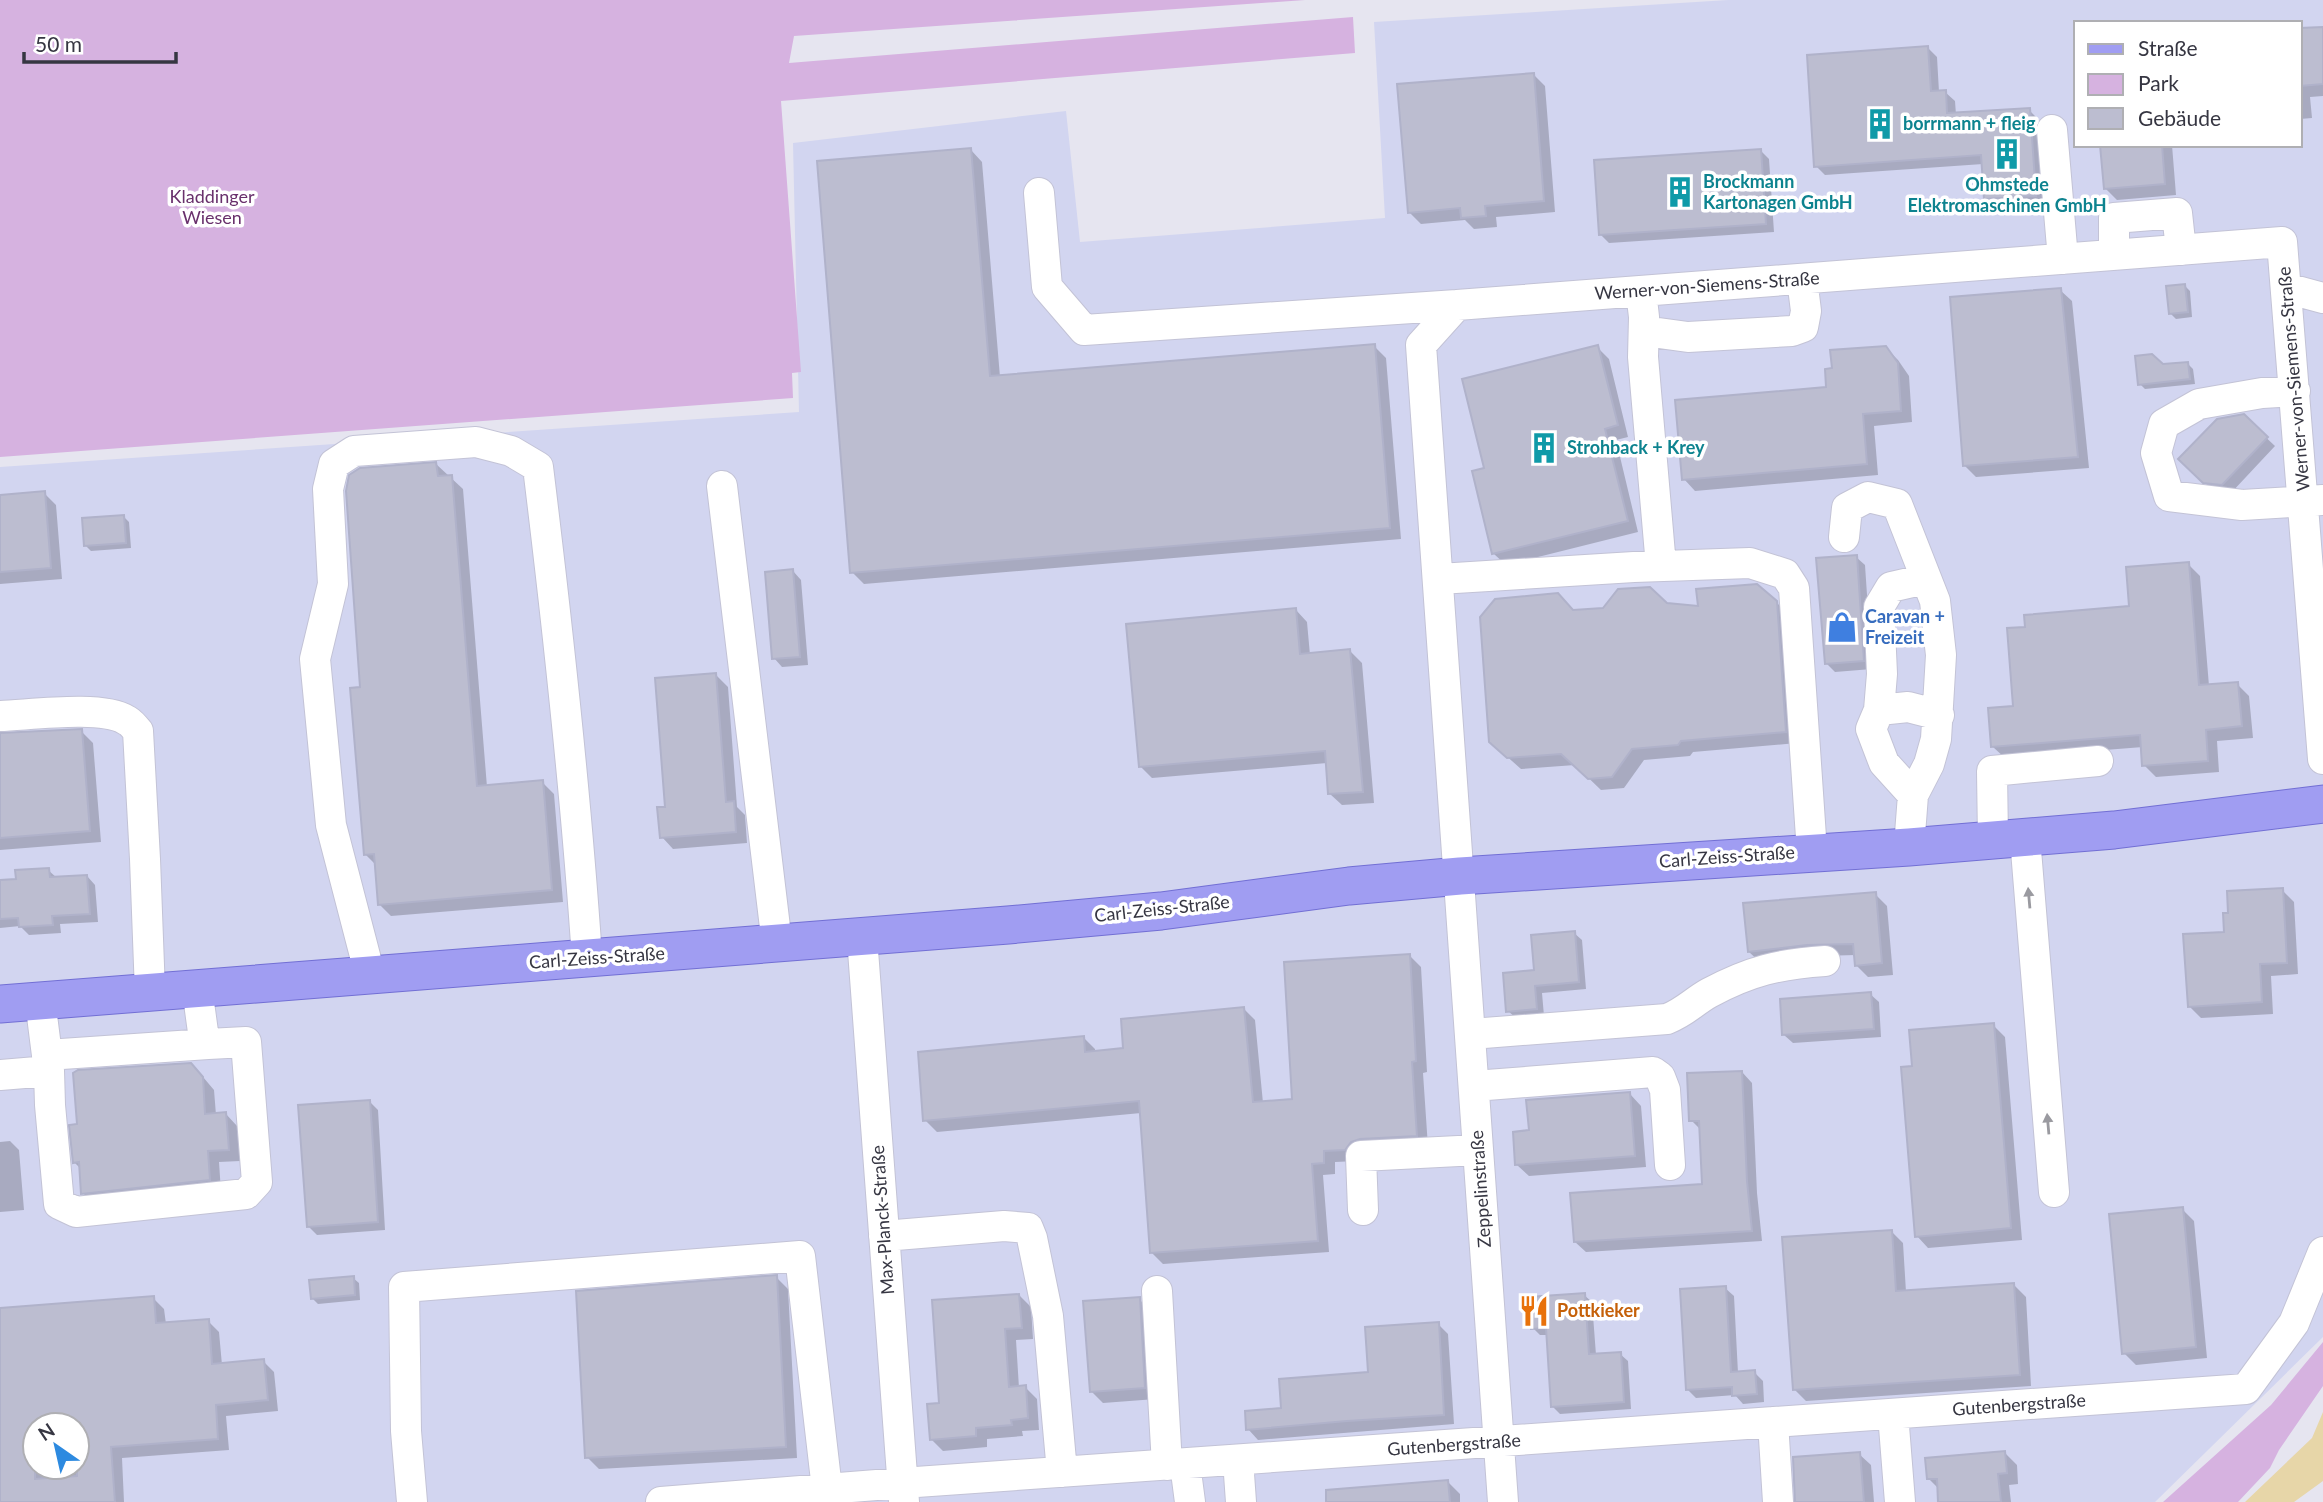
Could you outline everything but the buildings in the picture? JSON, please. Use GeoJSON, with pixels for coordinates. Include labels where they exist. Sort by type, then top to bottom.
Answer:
{"type":"FeatureCollection","features":[{"type":"Feature","properties":{"kind":"main road","name":"Carl-Zeiss-Straße"},"geometry":{"type":"LineString","coordinates":[[0,1004],[777,944],[1161,911],[1349,886],[1460,876],[1909,847],[2114,830],[2323,804]]}},
{"type":"Feature","properties":{"kind":"street"},"geometry":{"type":"LineString","coordinates":[[2052,130],[2063,259]]}},
{"type":"Feature","properties":{"kind":"street","name":"Werner-von-Siemens-Straße"},"geometry":{"type":"LineString","coordinates":[[1039,193],[1047,287],[1084,330],[1458,305],[2282,242],[2295,391],[2311,446],[2323,759]]}},
{"type":"Feature","properties":{"kind":"street"},"geometry":{"type":"LineString","coordinates":[[1644,331],[1688,337],[1792,331],[1803,327],[1806,311],[1802,279]]}},
{"type":"Feature","properties":{"kind":"street"},"geometry":{"type":"LineString","coordinates":[[2286,288],[2323,298]]}},
{"type":"Feature","properties":{"kind":"street"},"geometry":{"type":"LineString","coordinates":[[1641,291],[1643,357],[1661,566]]}},
{"type":"Feature","properties":{"kind":"street"},"geometry":{"type":"LineString","coordinates":[[1458,305],[1422,345],[1460,876]]}},
{"type":"Feature","properties":{"kind":"street"},"geometry":{"type":"LineString","coordinates":[[2295,391],[2262,393],[2199,404],[2164,424],[2156,453],[2169,496],[2242,505],[2314,501]]}},
{"type":"Feature","properties":{"kind":"street"},"geometry":{"type":"LineString","coordinates":[[370,975],[331,825],[315,659],[332,584],[328,489],[334,464],[354,451],[435,444],[476,442],[511,451],[538,467],[559,638],[587,958]]}},
{"type":"Feature","properties":{"kind":"street"},"geometry":{"type":"LineString","coordinates":[[722,486],[777,944]]}},
{"type":"Feature","properties":{"kind":"street"},"geometry":{"type":"LineString","coordinates":[[1844,537],[1847,508],[1868,497],[1897,504],[1935,601],[1941,655],[1939,715],[1936,739],[1928,764],[1913,795],[1909,847]]}},
{"type":"Feature","properties":{"kind":"street"},"geometry":{"type":"LineString","coordinates":[[1439,579],[1750,563],[1785,574],[1794,588],[1812,852]]}},
{"type":"Feature","properties":{"kind":"street"},"geometry":{"type":"LineString","coordinates":[[1913,795],[1884,763],[1871,729],[1879,710],[1882,674],[1879,607],[1891,587],[1926,579]]}},
{"type":"Feature","properties":{"kind":"street"},"geometry":{"type":"LineString","coordinates":[[1879,710],[1908,707],[1939,715]]}},
{"type":"Feature","properties":{"kind":"street"},"geometry":{"type":"LineString","coordinates":[[0,716],[76,712],[114,715],[128,720],[138,732],[150,992]]}},
{"type":"Feature","properties":{"kind":"street"},"geometry":{"type":"LineString","coordinates":[[2053,1192],[2009,839],[1992,771],[2098,761]]}},
{"type":"Feature","properties":{"kind":"street","name":"Zeppelinstraße"},"geometry":{"type":"LineString","coordinates":[[1460,876],[1503,1502]]}},
{"type":"Feature","properties":{"kind":"street","name":"Max-Planck-Straße"},"geometry":{"type":"LineString","coordinates":[[862,937],[903,1492]]}},
{"type":"Feature","properties":{"kind":"street"},"geometry":{"type":"LineString","coordinates":[[1471,1034],[1667,1019],[1690,1008],[1707,994],[1762,969],[1825,961]]}},
{"type":"Feature","properties":{"kind":"street"},"geometry":{"type":"LineString","coordinates":[[197,988],[203,1032],[208,1044]]}},
{"type":"Feature","properties":{"kind":"street"},"geometry":{"type":"LineString","coordinates":[[0,1075],[48,1063],[246,1042],[257,1182],[246,1194],[76,1212],[59,1204],[48,1063],[40,1000]]}},
{"type":"Feature","properties":{"kind":"street"},"geometry":{"type":"LineString","coordinates":[[1474,1086],[1653,1072],[1660,1077],[1665,1090],[1670,1165]]}},
{"type":"Feature","properties":{"kind":"street"},"geometry":{"type":"LineString","coordinates":[[1363,1210],[1361,1156],[1478,1150]]}},
{"type":"Feature","properties":{"kind":"street"},"geometry":{"type":"LineString","coordinates":[[884,1236],[1004,1226],[1028,1228],[1048,1316],[1062,1472]]}},
{"type":"Feature","properties":{"kind":"street","name":"Gutenbergstraße"},"geometry":{"type":"LineString","coordinates":[[674,1502],[827,1489],[903,1492],[1062,1472],[2246,1389],[2294,1323],[2323,1252]]}},
{"type":"Feature","properties":{"kind":"street"},"geometry":{"type":"LineString","coordinates":[[411,1502],[406,1431],[404,1287],[800,1256],[827,1489]]}},
{"type":"Feature","properties":{"kind":"street"},"geometry":{"type":"LineString","coordinates":[[1157,1291],[1176,1464],[1190,1502]]}},
{"type":"Feature","properties":{"kind":"street"},"geometry":{"type":"LineString","coordinates":[[1893,1414],[1900,1502]]}},
{"type":"Feature","properties":{"kind":"street"},"geometry":{"type":"LineString","coordinates":[[1773,1422],[1779,1502]]}},
{"type":"Feature","properties":{"kind":"street"},"geometry":{"type":"LineString","coordinates":[[1238,1460],[1241,1502]]}},
{"type":"Feature","properties":{"kind":"shaded area"},"geometry":{"type":"Polygon","coordinates":[[[1728,0],[2323,0],[2323,1337],[2155,1502],[0,1502],[0,467],[799,412],[793,143],[1066,111],[1080,242],[1385,218],[1374,22],[1728,0]]]}},
{"type":"Feature","properties":{"kind":"shaded area"},"geometry":{"type":"Polygon","coordinates":[[[2323,1412],[2323,1481],[2294,1502],[2245,1502],[2312,1438],[2323,1412]]]}},
{"type":"Feature","properties":{"kind":"green space","name":"Kladdinger Wiesen"},"geometry":{"type":"Polygon","coordinates":[[[0,0],[1305,0],[794,36],[789,63],[1353,17],[1355,53],[781,101],[801,372],[792,373],[793,398],[0,457],[0,0]]]}},
{"type":"Feature","properties":{"kind":"green space"},"geometry":{"type":"Polygon","coordinates":[[[2323,1342],[2323,1386],[2279,1450],[2270,1468],[2238,1502],[2163,1502],[2271,1405],[2323,1342]]]}},
{"type":"Feature","properties":{"kind":"place","name":"borrmann + fleig"},"geometry":{"type":"Point","coordinates":[1880,124]}},
{"type":"Feature","properties":{"kind":"place","name":"Ohmstede Elektromaschinen GmbH"},"geometry":{"type":"Point","coordinates":[2007,154]}},
{"type":"Feature","properties":{"kind":"place","name":"Brockmann Kartonagen GmbH"},"geometry":{"type":"Point","coordinates":[1680,192]}},
{"type":"Feature","properties":{"kind":"place","name":"Strohback + Krey"},"geometry":{"type":"Point","coordinates":[1544,448]}},
{"type":"Feature","properties":{"kind":"place","name":"Caravan + Freizeit"},"geometry":{"type":"Point","coordinates":[1842,627]}},
{"type":"Feature","properties":{"kind":"place","name":"Pottkieker"},"geometry":{"type":"Point","coordinates":[1534,1311]}}]}
